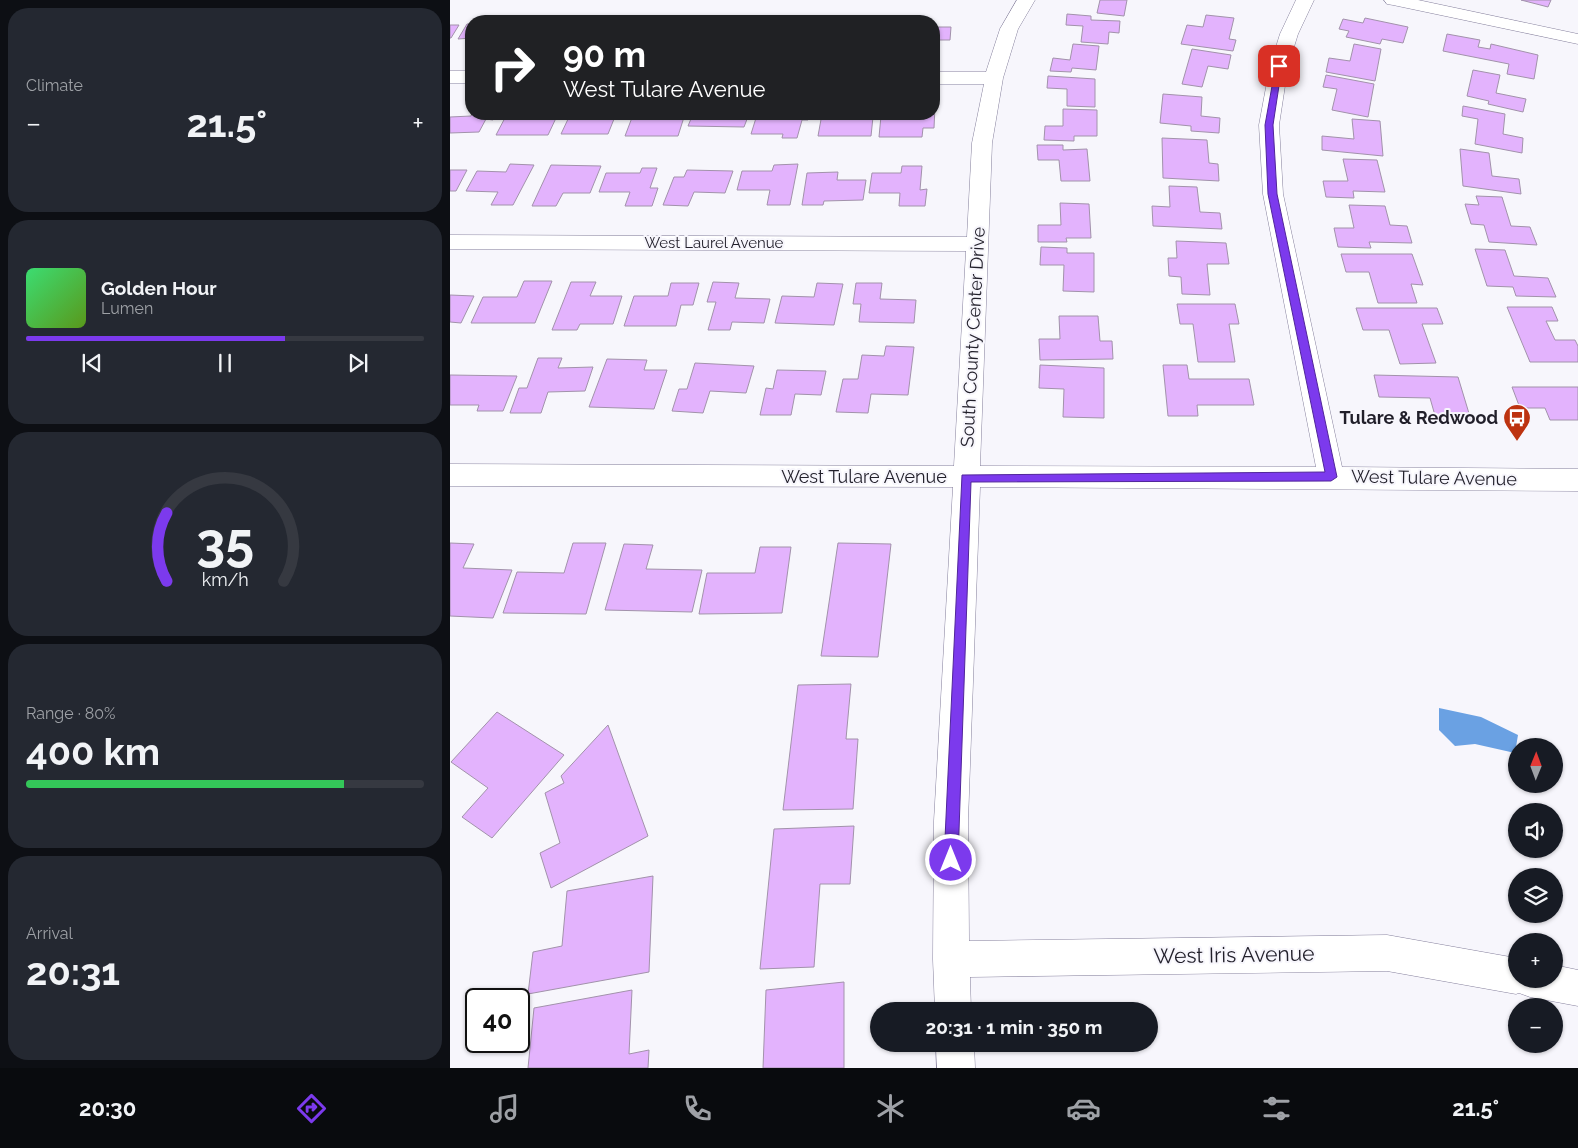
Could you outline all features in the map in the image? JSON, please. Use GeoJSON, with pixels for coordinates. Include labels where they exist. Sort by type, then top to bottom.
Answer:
{"type":"FeatureCollection","features":[{"type":"Feature","properties":{"kind":"street","name":"South County Center Drive"},"geometry":{"type":"LineString","coordinates":[[952,1002],[950,959],[951,821],[982,143],[994,78],[1009,29],[1026,0]]}},
{"type":"Feature","properties":{"kind":"street"},"geometry":{"type":"LineString","coordinates":[[1304,0],[1289,34],[1279,66],[1269,134],[1273,194],[1331,477]]}},
{"type":"Feature","properties":{"kind":"street"},"geometry":{"type":"LineString","coordinates":[[1393,0],[1578,39]]}},
{"type":"Feature","properties":{"kind":"street"},"geometry":{"type":"LineString","coordinates":[[450,77],[465,77]]}},
{"type":"Feature","properties":{"kind":"street"},"geometry":{"type":"LineString","coordinates":[[940,78],[994,78]]}},
{"type":"Feature","properties":{"kind":"street","name":"West Laurel Avenue"},"geometry":{"type":"LineString","coordinates":[[450,242],[978,244]]}},
{"type":"Feature","properties":{"kind":"street","name":"West Tulare Avenue"},"geometry":{"type":"LineString","coordinates":[[450,474],[966,478],[1331,477],[1578,480]]}},
{"type":"Feature","properties":{"kind":"street","name":"West Iris Avenue"},"geometry":{"type":"LineString","coordinates":[[950,959],[1387,953],[1508,975]]}},
{"type":"Feature","properties":{"kind":"street"},"geometry":{"type":"LineString","coordinates":[[1563,985],[1578,988]]}},
{"type":"Feature","properties":{"kind":"street"},"geometry":{"type":"LineString","coordinates":[[955,1052],[956,1068]]}},
{"type":"Feature","properties":{"kind":"water"},"geometry":{"type":"Polygon","coordinates":[[[1439,708],[1481,717],[1518,735],[1518,738],[1508,738],[1508,751],[1475,744],[1455,746],[1439,730],[1439,708]]]}},
{"type":"Feature","properties":{"kind":"building"},"geometry":{"type":"Polygon","coordinates":[[[1100,0],[1127,0],[1124,16],[1097,13],[1100,0]]]}},
{"type":"Feature","properties":{"kind":"building"},"geometry":{"type":"Polygon","coordinates":[[[1521,0],[1551,0],[1548,7],[1521,0]]]}},
{"type":"Feature","properties":{"kind":"building"},"geometry":{"type":"Polygon","coordinates":[[[1067,14],[1091,16],[1091,20],[1120,21],[1119,33],[1109,32],[1108,44],[1081,42],[1083,26],[1066,25],[1067,14]]]}},
{"type":"Feature","properties":{"kind":"building"},"geometry":{"type":"Polygon","coordinates":[[[1206,15],[1234,18],[1229,39],[1236,40],[1233,51],[1181,44],[1187,25],[1203,27],[1206,15]]]}},
{"type":"Feature","properties":{"kind":"building"},"geometry":{"type":"Polygon","coordinates":[[[1365,18],[1408,27],[1403,43],[1382,39],[1380,44],[1346,37],[1349,31],[1339,29],[1343,19],[1363,23],[1365,18]]]}},
{"type":"Feature","properties":{"kind":"building"},"geometry":{"type":"Polygon","coordinates":[[[450,25],[459,25],[451,38],[450,38],[450,25]]]}},
{"type":"Feature","properties":{"kind":"building"},"geometry":{"type":"Polygon","coordinates":[[[465,27],[465,38],[458,39],[465,27]]]}},
{"type":"Feature","properties":{"kind":"building"},"geometry":{"type":"Polygon","coordinates":[[[940,27],[951,27],[950,40],[940,40],[940,27]]]}},
{"type":"Feature","properties":{"kind":"building"},"geometry":{"type":"Polygon","coordinates":[[[1447,34],[1480,40],[1478,47],[1490,49],[1491,44],[1538,55],[1534,79],[1507,74],[1509,64],[1443,51],[1447,34]]]}},
{"type":"Feature","properties":{"kind":"building"},"geometry":{"type":"Polygon","coordinates":[[[1073,44],[1099,46],[1096,70],[1072,68],[1071,72],[1050,71],[1053,58],[1070,60],[1073,44]]]}},
{"type":"Feature","properties":{"kind":"building"},"geometry":{"type":"Polygon","coordinates":[[[1354,44],[1381,49],[1375,81],[1326,72],[1329,58],[1350,61],[1354,44]]]}},
{"type":"Feature","properties":{"kind":"building"},"geometry":{"type":"Polygon","coordinates":[[[1192,49],[1231,55],[1228,69],[1208,66],[1202,87],[1182,84],[1192,49]]]}},
{"type":"Feature","properties":{"kind":"building"},"geometry":{"type":"Polygon","coordinates":[[[1473,70],[1500,75],[1496,93],[1526,99],[1523,112],[1488,104],[1489,101],[1467,96],[1473,70]]]}},
{"type":"Feature","properties":{"kind":"building"},"geometry":{"type":"Polygon","coordinates":[[[1326,75],[1374,84],[1368,117],[1332,110],[1337,89],[1323,87],[1326,75]]]}},
{"type":"Feature","properties":{"kind":"building"},"geometry":{"type":"Polygon","coordinates":[[[1048,76],[1095,79],[1095,107],[1067,106],[1067,89],[1047,88],[1048,76]]]}},
{"type":"Feature","properties":{"kind":"building"},"geometry":{"type":"Polygon","coordinates":[[[1163,94],[1202,97],[1201,116],[1220,118],[1219,133],[1191,131],[1191,126],[1160,123],[1163,94]]]}},
{"type":"Feature","properties":{"kind":"building"},"geometry":{"type":"Polygon","coordinates":[[[1463,106],[1505,114],[1503,134],[1523,138],[1522,153],[1475,144],[1478,119],[1462,116],[1463,106]]]}},
{"type":"Feature","properties":{"kind":"building"},"geometry":{"type":"Polygon","coordinates":[[[1063,109],[1097,110],[1097,136],[1074,136],[1074,141],[1044,140],[1045,126],[1063,126],[1063,109]]]}},
{"type":"Feature","properties":{"kind":"building"},"geometry":{"type":"Polygon","coordinates":[[[465,116],[465,120],[485,120],[479,132],[450,133],[450,117],[465,116]]]}},
{"type":"Feature","properties":{"kind":"building"},"geometry":{"type":"Polygon","coordinates":[[[1352,119],[1380,121],[1383,156],[1322,150],[1322,136],[1354,139],[1352,119]]]}},
{"type":"Feature","properties":{"kind":"building"},"geometry":{"type":"Polygon","coordinates":[[[504,120],[555,120],[548,135],[496,135],[504,120]]]}},
{"type":"Feature","properties":{"kind":"building"},"geometry":{"type":"Polygon","coordinates":[[[568,120],[614,120],[608,134],[561,134],[568,120]]]}},
{"type":"Feature","properties":{"kind":"building"},"geometry":{"type":"Polygon","coordinates":[[[631,120],[683,120],[678,136],[625,136],[631,120]]]}},
{"type":"Feature","properties":{"kind":"building"},"geometry":{"type":"Polygon","coordinates":[[[690,120],[747,120],[744,127],[688,126],[690,120]]]}},
{"type":"Feature","properties":{"kind":"building"},"geometry":{"type":"Polygon","coordinates":[[[755,120],[802,120],[797,138],[782,138],[783,134],[751,134],[755,120]]]}},
{"type":"Feature","properties":{"kind":"building"},"geometry":{"type":"Polygon","coordinates":[[[821,120],[873,120],[871,136],[818,136],[821,120]]]}},
{"type":"Feature","properties":{"kind":"building"},"geometry":{"type":"Polygon","coordinates":[[[881,120],[934,120],[934,128],[923,128],[922,137],[879,137],[881,120]]]}},
{"type":"Feature","properties":{"kind":"building"},"geometry":{"type":"Polygon","coordinates":[[[1162,138],[1207,140],[1209,163],[1218,164],[1219,181],[1163,178],[1162,138]]]}},
{"type":"Feature","properties":{"kind":"building"},"geometry":{"type":"Polygon","coordinates":[[[1037,145],[1063,145],[1063,150],[1087,149],[1090,181],[1061,181],[1059,160],[1038,160],[1037,145]]]}},
{"type":"Feature","properties":{"kind":"building"},"geometry":{"type":"Polygon","coordinates":[[[1460,149],[1489,153],[1492,176],[1519,179],[1521,194],[1463,186],[1460,149]]]}},
{"type":"Feature","properties":{"kind":"building"},"geometry":{"type":"Polygon","coordinates":[[[1343,159],[1377,160],[1385,192],[1353,191],[1354,198],[1326,197],[1323,181],[1348,181],[1343,159]]]}},
{"type":"Feature","properties":{"kind":"building"},"geometry":{"type":"Polygon","coordinates":[[[510,164],[534,165],[513,205],[491,205],[498,192],[466,191],[477,171],[506,172],[510,164]]]}},
{"type":"Feature","properties":{"kind":"building"},"geometry":{"type":"Polygon","coordinates":[[[798,164],[790,205],[767,205],[770,190],[737,190],[742,171],[772,171],[774,165],[798,164]]]}},
{"type":"Feature","properties":{"kind":"building"},"geometry":{"type":"Polygon","coordinates":[[[551,165],[601,166],[590,193],[563,193],[556,206],[532,206],[551,165]]]}},
{"type":"Feature","properties":{"kind":"building"},"geometry":{"type":"Polygon","coordinates":[[[902,166],[922,166],[920,190],[927,189],[925,206],[899,206],[900,193],[869,193],[872,173],[901,173],[902,166]]]}},
{"type":"Feature","properties":{"kind":"building"},"geometry":{"type":"Polygon","coordinates":[[[642,168],[657,168],[650,188],[658,188],[652,206],[625,206],[630,192],[599,192],[606,173],[640,173],[642,168]]]}},
{"type":"Feature","properties":{"kind":"building"},"geometry":{"type":"Polygon","coordinates":[[[450,170],[467,170],[456,191],[450,191],[450,170]]]}},
{"type":"Feature","properties":{"kind":"building"},"geometry":{"type":"Polygon","coordinates":[[[687,170],[733,171],[725,193],[694,192],[688,206],[663,205],[674,177],[684,177],[687,170]]]}},
{"type":"Feature","properties":{"kind":"building"},"geometry":{"type":"Polygon","coordinates":[[[838,172],[837,180],[866,180],[863,200],[824,201],[823,205],[802,205],[807,173],[838,172]]]}},
{"type":"Feature","properties":{"kind":"building"},"geometry":{"type":"Polygon","coordinates":[[[1169,186],[1197,187],[1200,212],[1220,213],[1222,229],[1153,226],[1152,206],[1170,207],[1169,186]]]}},
{"type":"Feature","properties":{"kind":"building"},"geometry":{"type":"Polygon","coordinates":[[[1476,196],[1502,197],[1511,226],[1530,227],[1537,245],[1489,242],[1484,225],[1471,224],[1465,204],[1479,205],[1476,196]]]}},
{"type":"Feature","properties":{"kind":"building"},"geometry":{"type":"Polygon","coordinates":[[[1060,203],[1089,204],[1091,238],[1066,238],[1067,242],[1038,242],[1038,225],[1061,225],[1060,203]]]}},
{"type":"Feature","properties":{"kind":"building"},"geometry":{"type":"Polygon","coordinates":[[[1349,205],[1385,206],[1390,225],[1407,226],[1412,243],[1369,242],[1371,248],[1338,247],[1334,228],[1354,228],[1349,205]]]}},
{"type":"Feature","properties":{"kind":"building"},"geometry":{"type":"Polygon","coordinates":[[[1176,241],[1226,243],[1229,264],[1207,264],[1210,295],[1182,294],[1181,277],[1169,276],[1168,258],[1177,258],[1176,241]]]}},
{"type":"Feature","properties":{"kind":"building"},"geometry":{"type":"Polygon","coordinates":[[[1041,247],[1067,248],[1067,253],[1094,253],[1094,292],[1063,291],[1064,265],[1040,265],[1041,247]]]}},
{"type":"Feature","properties":{"kind":"building"},"geometry":{"type":"Polygon","coordinates":[[[1475,249],[1505,250],[1514,276],[1548,278],[1556,297],[1516,296],[1513,287],[1487,286],[1475,249]]]}},
{"type":"Feature","properties":{"kind":"building"},"geometry":{"type":"Polygon","coordinates":[[[1341,254],[1412,254],[1423,285],[1411,284],[1417,303],[1378,303],[1369,272],[1346,272],[1341,254]]]}},
{"type":"Feature","properties":{"kind":"building"},"geometry":{"type":"Polygon","coordinates":[[[524,281],[552,281],[535,323],[471,323],[483,297],[517,297],[524,281]]]}},
{"type":"Feature","properties":{"kind":"building"},"geometry":{"type":"Polygon","coordinates":[[[571,282],[596,282],[590,296],[622,296],[613,324],[580,324],[577,330],[552,330],[571,282]]]}},
{"type":"Feature","properties":{"kind":"building"},"geometry":{"type":"Polygon","coordinates":[[[713,282],[739,283],[735,298],[770,299],[764,323],[732,322],[730,330],[708,330],[716,302],[707,302],[713,282]]]}},
{"type":"Feature","properties":{"kind":"building"},"geometry":{"type":"Polygon","coordinates":[[[671,283],[699,283],[693,305],[681,305],[676,326],[624,326],[634,296],[668,296],[671,283]]]}},
{"type":"Feature","properties":{"kind":"building"},"geometry":{"type":"Polygon","coordinates":[[[817,283],[843,284],[834,325],[775,323],[782,296],[814,297],[817,283]]]}},
{"type":"Feature","properties":{"kind":"building"},"geometry":{"type":"Polygon","coordinates":[[[856,283],[882,283],[880,299],[916,300],[914,323],[859,322],[861,304],[853,304],[856,283]]]}},
{"type":"Feature","properties":{"kind":"building"},"geometry":{"type":"Polygon","coordinates":[[[450,295],[474,296],[461,323],[450,322],[450,295]]]}},
{"type":"Feature","properties":{"kind":"building"},"geometry":{"type":"Polygon","coordinates":[[[1177,304],[1235,304],[1239,324],[1229,324],[1235,362],[1198,362],[1193,324],[1180,324],[1177,304]]]}},
{"type":"Feature","properties":{"kind":"building"},"geometry":{"type":"Polygon","coordinates":[[[1507,307],[1552,307],[1558,321],[1546,321],[1555,340],[1575,340],[1578,346],[1578,362],[1530,362],[1507,307]]]}},
{"type":"Feature","properties":{"kind":"building"},"geometry":{"type":"Polygon","coordinates":[[[1356,308],[1437,308],[1443,324],[1422,324],[1436,363],[1400,364],[1389,330],[1363,330],[1356,308]]]}},
{"type":"Feature","properties":{"kind":"building"},"geometry":{"type":"Polygon","coordinates":[[[1059,316],[1098,316],[1100,341],[1112,341],[1113,359],[1040,360],[1039,339],[1060,339],[1059,316]]]}},
{"type":"Feature","properties":{"kind":"building"},"geometry":{"type":"Polygon","coordinates":[[[886,346],[914,347],[908,395],[871,394],[868,413],[836,412],[843,379],[858,379],[862,355],[884,356],[886,346]]]}},
{"type":"Feature","properties":{"kind":"building"},"geometry":{"type":"Polygon","coordinates":[[[538,358],[562,358],[558,368],[593,367],[585,391],[548,392],[541,413],[510,413],[519,388],[527,388],[538,358]]]}},
{"type":"Feature","properties":{"kind":"building"},"geometry":{"type":"Polygon","coordinates":[[[607,359],[647,360],[644,370],[667,370],[654,409],[589,407],[607,359]]]}},
{"type":"Feature","properties":{"kind":"building"},"geometry":{"type":"Polygon","coordinates":[[[695,363],[754,366],[746,393],[710,391],[703,413],[672,411],[679,389],[687,389],[695,363]]]}},
{"type":"Feature","properties":{"kind":"building"},"geometry":{"type":"Polygon","coordinates":[[[1040,365],[1104,368],[1104,418],[1063,417],[1064,389],[1039,388],[1040,365]]]}},
{"type":"Feature","properties":{"kind":"building"},"geometry":{"type":"Polygon","coordinates":[[[1163,365],[1187,365],[1189,379],[1249,379],[1254,405],[1197,405],[1198,416],[1168,416],[1163,365]]]}},
{"type":"Feature","properties":{"kind":"building"},"geometry":{"type":"Polygon","coordinates":[[[777,370],[826,371],[821,395],[795,394],[791,415],[760,415],[766,388],[773,389],[777,370]]]}},
{"type":"Feature","properties":{"kind":"building"},"geometry":{"type":"Polygon","coordinates":[[[450,375],[517,376],[503,411],[477,411],[479,405],[450,405],[450,375]]]}},
{"type":"Feature","properties":{"kind":"building"},"geometry":{"type":"Polygon","coordinates":[[[1374,375],[1458,377],[1471,420],[1436,419],[1430,398],[1379,397],[1374,375]]]}},
{"type":"Feature","properties":{"kind":"building"},"geometry":{"type":"Polygon","coordinates":[[[1512,387],[1578,387],[1578,420],[1550,420],[1545,408],[1520,408],[1512,387]]]}},
{"type":"Feature","properties":{"kind":"building"},"geometry":{"type":"Polygon","coordinates":[[[450,543],[474,544],[463,568],[512,570],[493,618],[450,616],[450,543]]]}},
{"type":"Feature","properties":{"kind":"building"},"geometry":{"type":"Polygon","coordinates":[[[573,543],[606,543],[586,614],[503,613],[517,572],[564,573],[573,543]]]}},
{"type":"Feature","properties":{"kind":"building"},"geometry":{"type":"Polygon","coordinates":[[[838,543],[891,544],[878,657],[821,656],[838,543]]]}},
{"type":"Feature","properties":{"kind":"building"},"geometry":{"type":"Polygon","coordinates":[[[624,544],[653,545],[646,569],[702,570],[692,612],[605,610],[624,544]]]}},
{"type":"Feature","properties":{"kind":"building"},"geometry":{"type":"Polygon","coordinates":[[[760,547],[791,547],[782,613],[699,614],[707,573],[755,573],[760,547]]]}},
{"type":"Feature","properties":{"kind":"building"},"geometry":{"type":"Polygon","coordinates":[[[851,684],[846,739],[858,739],[853,809],[783,810],[798,685],[851,684]]]}},
{"type":"Feature","properties":{"kind":"building"},"geometry":{"type":"Polygon","coordinates":[[[497,712],[564,755],[492,838],[462,817],[488,788],[451,762],[497,712]]]}},
{"type":"Feature","properties":{"kind":"building"},"geometry":{"type":"Polygon","coordinates":[[[608,725],[648,836],[551,888],[540,853],[560,843],[545,793],[564,783],[561,776],[608,725]]]}},
{"type":"Feature","properties":{"kind":"building"},"geometry":{"type":"Polygon","coordinates":[[[854,826],[850,884],[820,884],[814,967],[760,969],[774,829],[854,826]]]}},
{"type":"Feature","properties":{"kind":"building"},"geometry":{"type":"Polygon","coordinates":[[[653,876],[649,972],[530,994],[529,988],[533,952],[562,946],[567,891],[653,876]]]}},
{"type":"Feature","properties":{"kind":"building"},"geometry":{"type":"Polygon","coordinates":[[[844,982],[844,1068],[763,1068],[766,990],[844,982]]]}},
{"type":"Feature","properties":{"kind":"building"},"geometry":{"type":"Polygon","coordinates":[[[632,990],[629,1054],[649,1050],[648,1068],[528,1068],[534,1008],[632,990]]]}},
{"type":"Feature","properties":{"kind":"place","name":"Tulare & Redwood"},"geometry":{"type":"Point","coordinates":[1517,442]}},
{"type":"Feature","properties":{"kind":"route"},"geometry":{"type":"LineString","coordinates":[[951,860],[951,821],[966,478],[1331,477],[1273,194],[1269,125],[1279,66]]}}]}
